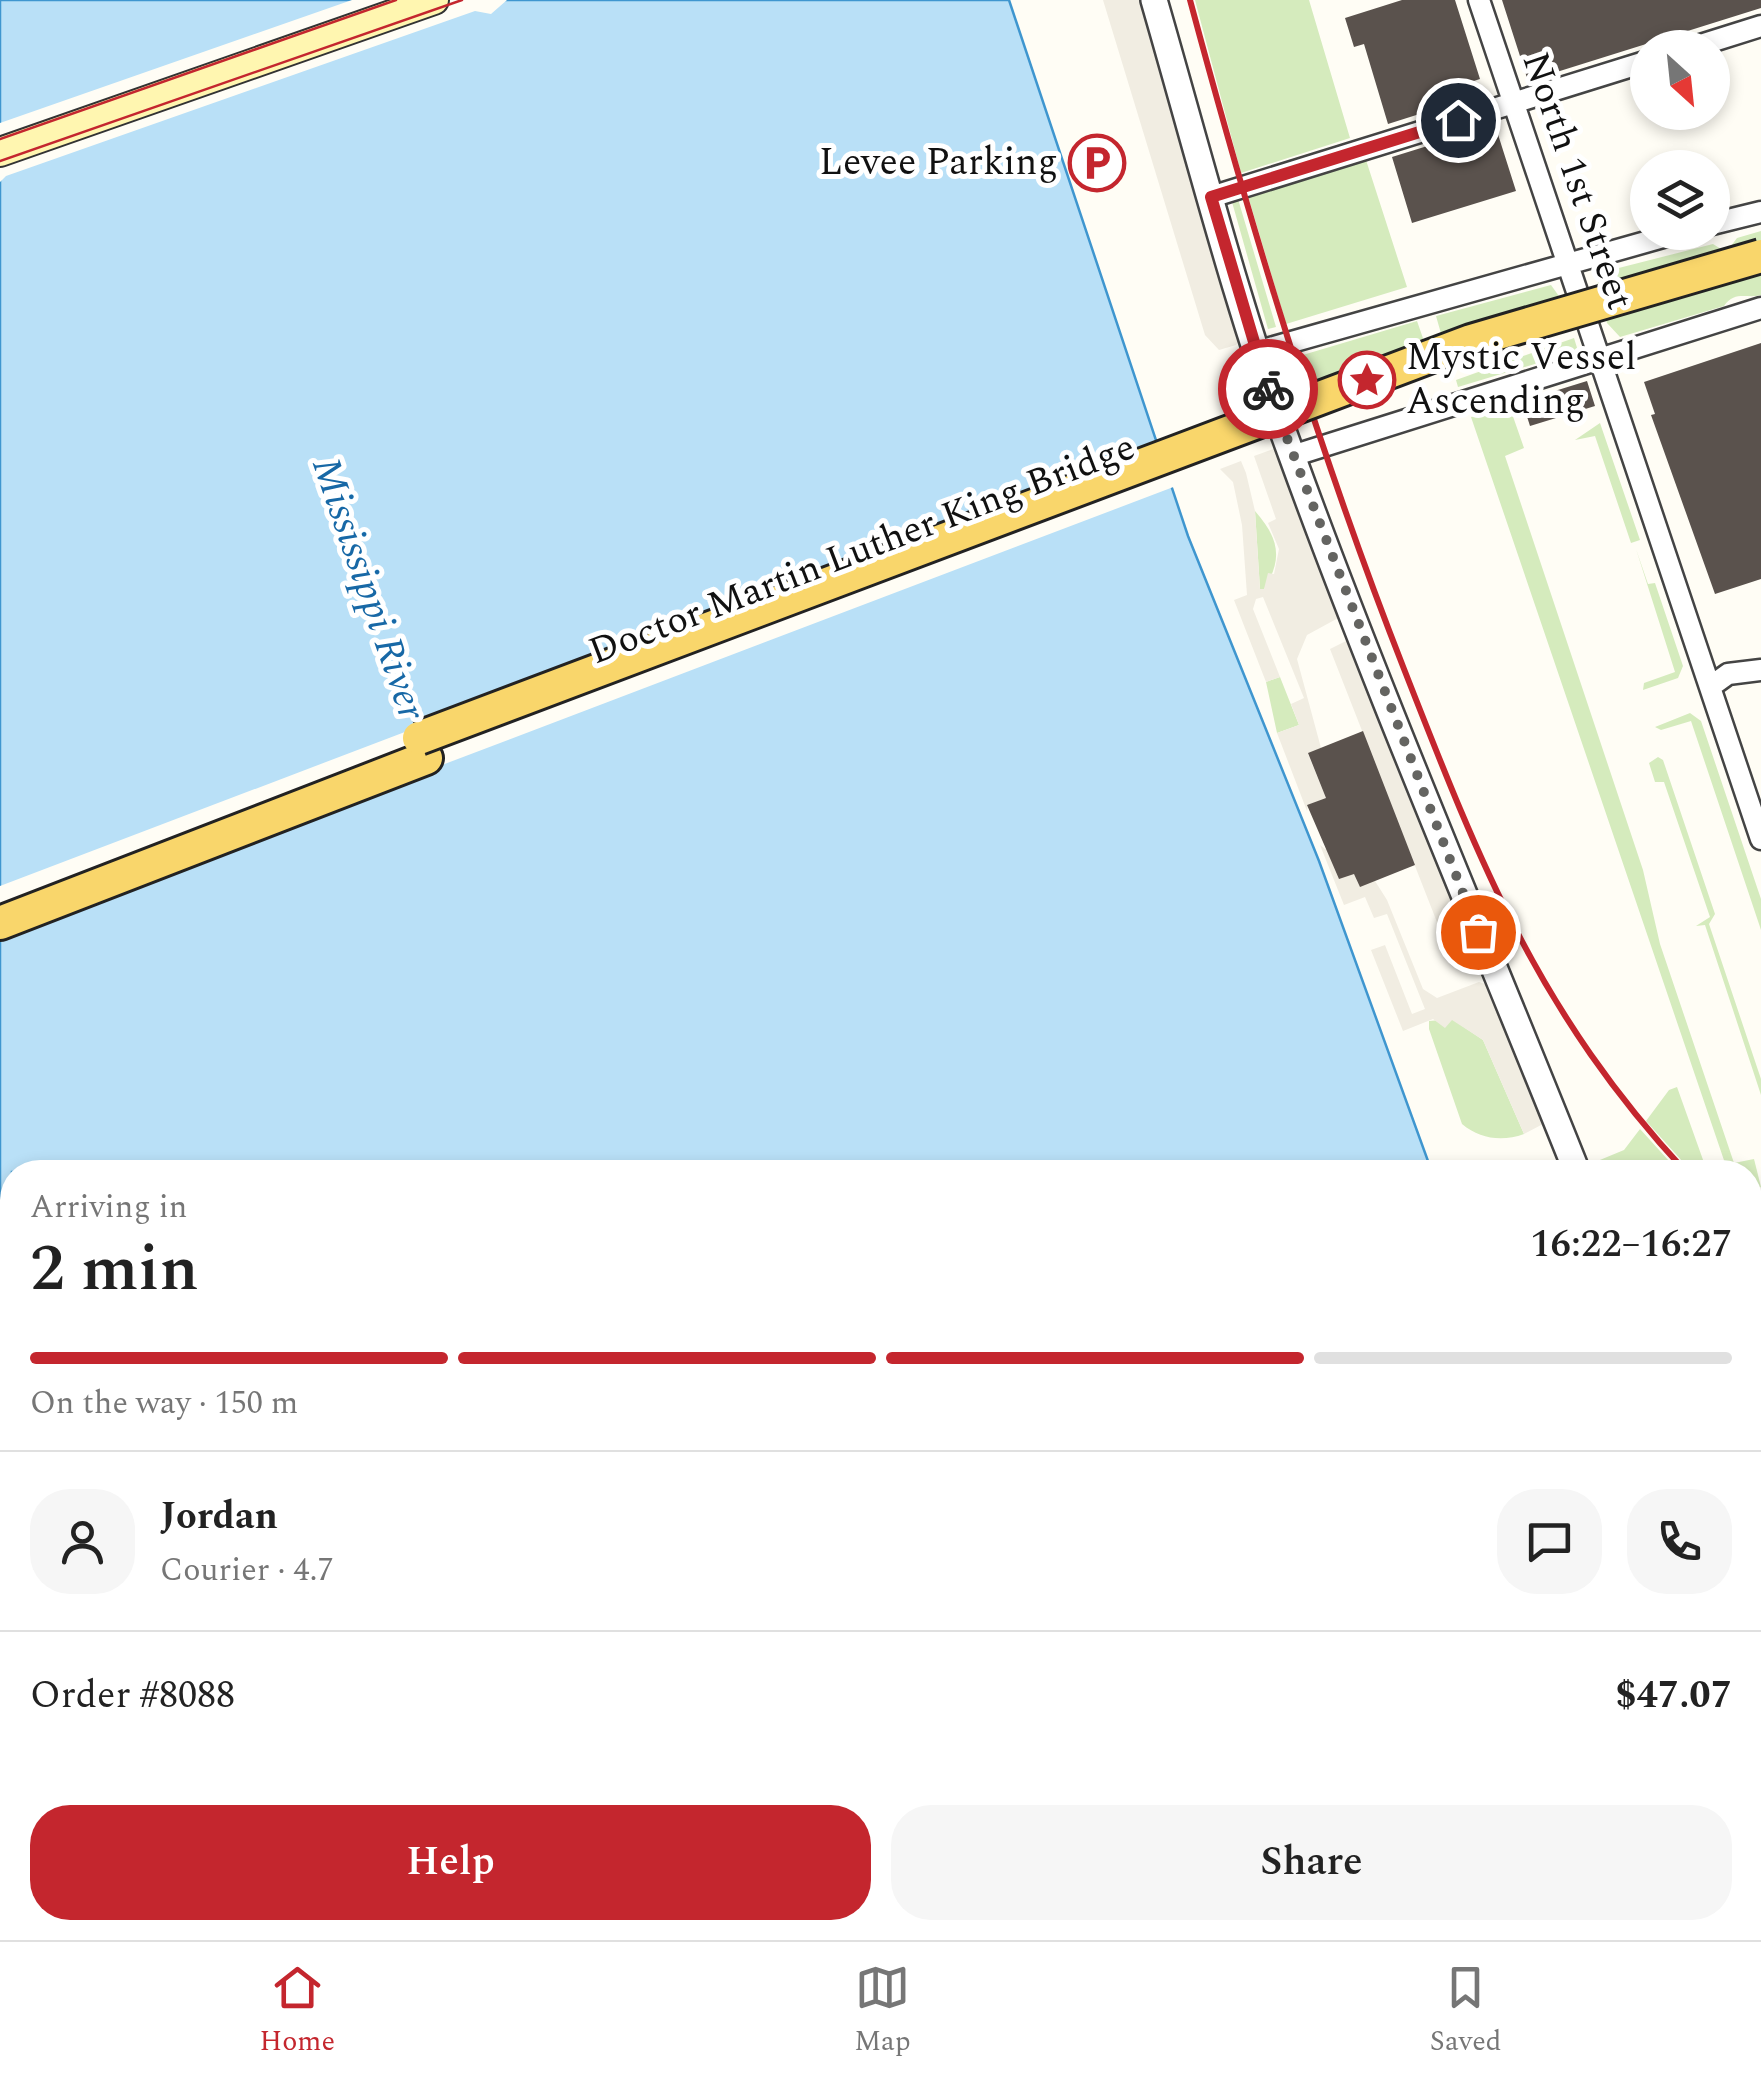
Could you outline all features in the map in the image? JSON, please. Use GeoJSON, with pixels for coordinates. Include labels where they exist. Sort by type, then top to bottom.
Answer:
{"type":"FeatureCollection","features":[{"type":"Feature","properties":{"kind":"main road"},"geometry":{"type":"LineString","coordinates":[[0,152],[434,0]]}},
{"type":"Feature","properties":{"kind":"main road","name":"Doctor Martin Luther King Bridge"},"geometry":{"type":"LineString","coordinates":[[0,900],[1471,340],[1761,256]]}},
{"type":"Feature","properties":{"kind":"main road","name":"Doctor Martin Luther King Bridge"},"geometry":{"type":"LineString","coordinates":[[0,922],[1492,354],[1761,274]]}},
{"type":"Feature","properties":{"kind":"street"},"geometry":{"type":"LineString","coordinates":[[1154,0],[1256,352],[1292,456],[1496,980],[1572,1160]]}},
{"type":"Feature","properties":{"kind":"street","name":"North 1st Street"},"geometry":{"type":"LineString","coordinates":[[1480,0],[1761,840]]}},
{"type":"Feature","properties":{"kind":"street"},"geometry":{"type":"LineString","coordinates":[[1730,36],[1761,26]]}},
{"type":"Feature","properties":{"kind":"street"},"geometry":{"type":"LineString","coordinates":[[1211,197],[1630,67]]}},
{"type":"Feature","properties":{"kind":"street"},"geometry":{"type":"LineString","coordinates":[[1730,220],[1761,212]]}},
{"type":"Feature","properties":{"kind":"street"},"geometry":{"type":"LineString","coordinates":[[1256,352],[1630,245]]}},
{"type":"Feature","properties":{"kind":"street"},"geometry":{"type":"LineString","coordinates":[[1292,456],[1761,308]]}},
{"type":"Feature","properties":{"kind":"street"},"geometry":{"type":"LineString","coordinates":[[1710,688],[1728,674],[1761,671]]}},
{"type":"Feature","properties":{"kind":"green space"},"geometry":{"type":"Polygon","coordinates":[[[1195,0],[1309,0],[1350,138],[1241,173],[1195,0]]]}},
{"type":"Feature","properties":{"kind":"green space"},"geometry":{"type":"Polygon","coordinates":[[[1366,160],[1407,287],[1286,324],[1248,196],[1366,160]]]}},
{"type":"Feature","properties":{"kind":"green space"},"geometry":{"type":"Polygon","coordinates":[[[1238,199],[1276,327],[1268,329],[1232,202],[1238,199]]]}},
{"type":"Feature","properties":{"kind":"green space"},"geometry":{"type":"Polygon","coordinates":[[[1761,231],[1761,295],[1737,297],[1724,306],[1620,337],[1607,323],[1596,287],[1603,272],[1689,250],[1730,250],[1737,238],[1761,231]]]}},
{"type":"Feature","properties":{"kind":"green space"},"geometry":{"type":"Polygon","coordinates":[[[1551,285],[1561,299],[1442,337],[1436,316],[1551,285]]]}},
{"type":"Feature","properties":{"kind":"green space"},"geometry":{"type":"Polygon","coordinates":[[[1417,321],[1425,344],[1307,389],[1296,357],[1417,321]]]}},
{"type":"Feature","properties":{"kind":"green space"},"geometry":{"type":"Polygon","coordinates":[[[1574,338],[1578,351],[1458,387],[1456,380],[1574,338]]]}},
{"type":"Feature","properties":{"kind":"green space"},"geometry":{"type":"Polygon","coordinates":[[[1509,405],[1524,448],[1505,456],[1643,870],[1660,944],[1733,1160],[1724,1160],[1471,417],[1509,405]]]}},
{"type":"Feature","properties":{"kind":"green space"},"geometry":{"type":"Polygon","coordinates":[[[1600,423],[1640,540],[1631,543],[1595,436],[1575,440],[1600,423]]]}},
{"type":"Feature","properties":{"kind":"green space"},"geometry":{"type":"Polygon","coordinates":[[[1255,511],[1276,548],[1274,567],[1264,589],[1260,589],[1255,511]]]}},
{"type":"Feature","properties":{"kind":"green space"},"geometry":{"type":"Polygon","coordinates":[[[1636,549],[1648,584],[1655,583],[1683,666],[1678,678],[1643,690],[1644,683],[1675,672],[1636,549]]]}},
{"type":"Feature","properties":{"kind":"green space"},"geometry":{"type":"Polygon","coordinates":[[[1280,677],[1299,725],[1277,733],[1266,682],[1280,677]]]}},
{"type":"Feature","properties":{"kind":"green space"},"geometry":{"type":"Polygon","coordinates":[[[1690,713],[1701,721],[1761,899],[1761,930],[1691,721],[1661,730],[1655,727],[1690,713]]]}},
{"type":"Feature","properties":{"kind":"green space"},"geometry":{"type":"Polygon","coordinates":[[[1658,757],[1663,760],[1715,914],[1709,924],[1761,1079],[1761,1095],[1705,925],[1696,926],[1710,917],[1664,782],[1655,782],[1649,763],[1658,757]]]}},
{"type":"Feature","properties":{"kind":"green space"},"geometry":{"type":"Polygon","coordinates":[[[1452,1019],[1483,1040],[1524,1134],[1492,1138],[1462,1124],[1429,1029],[1429,1021],[1452,1019]]]}},
{"type":"Feature","properties":{"kind":"green space"},"geometry":{"type":"Polygon","coordinates":[[[1677,1087],[1703,1160],[1681,1160],[1646,1121],[1669,1090],[1677,1087]]]}},
{"type":"Feature","properties":{"kind":"green space"},"geometry":{"type":"Polygon","coordinates":[[[1640,1129],[1668,1160],[1600,1160],[1624,1150],[1640,1129]]]}},
{"type":"Feature","properties":{"kind":"shaded area"},"geometry":{"type":"Polygon","coordinates":[[[1103,0],[1143,0],[1240,340],[1236,345],[1219,350],[1205,335],[1103,0]]]}},
{"type":"Feature","properties":{"kind":"shaded area"},"geometry":{"type":"Polygon","coordinates":[[[1276,448],[1340,617],[1307,635],[1297,659],[1321,748],[1308,754],[1326,798],[1308,805],[1307,811],[1277,733],[1299,725],[1291,704],[1304,698],[1263,597],[1256,599],[1253,609],[1280,677],[1266,682],[1234,600],[1247,595],[1242,525],[1233,482],[1220,469],[1241,461],[1246,473],[1255,511],[1260,589],[1264,589],[1268,573],[1274,574],[1279,549],[1268,523],[1276,519],[1254,456],[1276,448]]]}},
{"type":"Feature","properties":{"kind":"shaded area"},"geometry":{"type":"Polygon","coordinates":[[[1346,641],[1351,643],[1473,955],[1471,961],[1453,963],[1330,649],[1346,641]]]}},
{"type":"Feature","properties":{"kind":"shaded area"},"geometry":{"type":"Polygon","coordinates":[[[1342,842],[1354,874],[1375,881],[1387,900],[1423,989],[1437,998],[1479,982],[1485,984],[1543,1124],[1524,1134],[1483,1040],[1452,1020],[1445,1028],[1433,1019],[1403,1031],[1371,950],[1385,945],[1412,1014],[1425,1009],[1387,914],[1374,918],[1365,897],[1344,905],[1320,845],[1325,849],[1342,842]]]}},
{"type":"Feature","properties":{"kind":"water","name":"Mississippi River"},"geometry":{"type":"Polygon","coordinates":[[[0,0],[1009,0],[1188,536],[1319,861],[1428,1160],[0,1160],[0,0]]]}},
{"type":"Feature","properties":{"kind":"pier"},"geometry":{"type":"Polygon","coordinates":[[[352,0],[507,0],[491,14],[475,11],[6,176],[0,182],[0,123],[352,0]]]}},
{"type":"Feature","properties":{"kind":"pier"},"geometry":{"type":"Polygon","coordinates":[[[1162,444],[1176,486],[0,933],[0,886],[1162,444]]]}},
{"type":"Feature","properties":{"kind":"building"},"geometry":{"type":"Polygon","coordinates":[[[1402,0],[1455,0],[1480,79],[1446,90],[1451,104],[1388,124],[1364,44],[1354,47],[1345,18],[1402,0]]]}},
{"type":"Feature","properties":{"kind":"building"},"geometry":{"type":"Polygon","coordinates":[[[1502,0],[1761,0],[1761,8],[1691,30],[1630,30],[1630,49],[1528,81],[1502,0]]]}},
{"type":"Feature","properties":{"kind":"building"},"geometry":{"type":"Polygon","coordinates":[[[1495,125],[1516,191],[1412,223],[1392,157],[1495,125]]]}},
{"type":"Feature","properties":{"kind":"building"},"geometry":{"type":"Polygon","coordinates":[[[1761,343],[1761,579],[1715,594],[1651,415],[1655,414],[1644,382],[1761,343]]]}},
{"type":"Feature","properties":{"kind":"building"},"geometry":{"type":"Polygon","coordinates":[[[1587,381],[1595,406],[1530,426],[1522,401],[1587,381]]]}},
{"type":"Feature","properties":{"kind":"building"},"geometry":{"type":"Polygon","coordinates":[[[1363,731],[1415,865],[1360,887],[1354,874],[1339,879],[1307,805],[1326,798],[1308,753],[1363,731]]]}},
{"type":"Feature","properties":{"kind":"tram line"},"geometry":{"type":"LineString","coordinates":[[0,139],[396,0]]}},
{"type":"Feature","properties":{"kind":"tram line"},"geometry":{"type":"LineString","coordinates":[[0,161],[462,0]]}},
{"type":"Feature","properties":{"kind":"railway"},"geometry":{"type":"LineString","coordinates":[[1190,0],[1237,170],[1315,421],[1373,587],[1460,808],[1488,873],[1552,995],[1635,1113],[1676,1160]]}},
{"type":"Feature","properties":{"kind":"way so far"},"geometry":{"type":"LineString","coordinates":[[1268,389],[1478,932]]}},
{"type":"Feature","properties":{"kind":"place","name":"Levee Parking"},"geometry":{"type":"Point","coordinates":[1097,163]}},
{"type":"Feature","properties":{"kind":"place","name":"Mystic Vessel Ascending"},"geometry":{"type":"Point","coordinates":[1367,380]}},
{"type":"Feature","properties":{"kind":"route"},"geometry":{"type":"LineString","coordinates":[[1268,389],[1211,197],[1458,120]]}}]}
